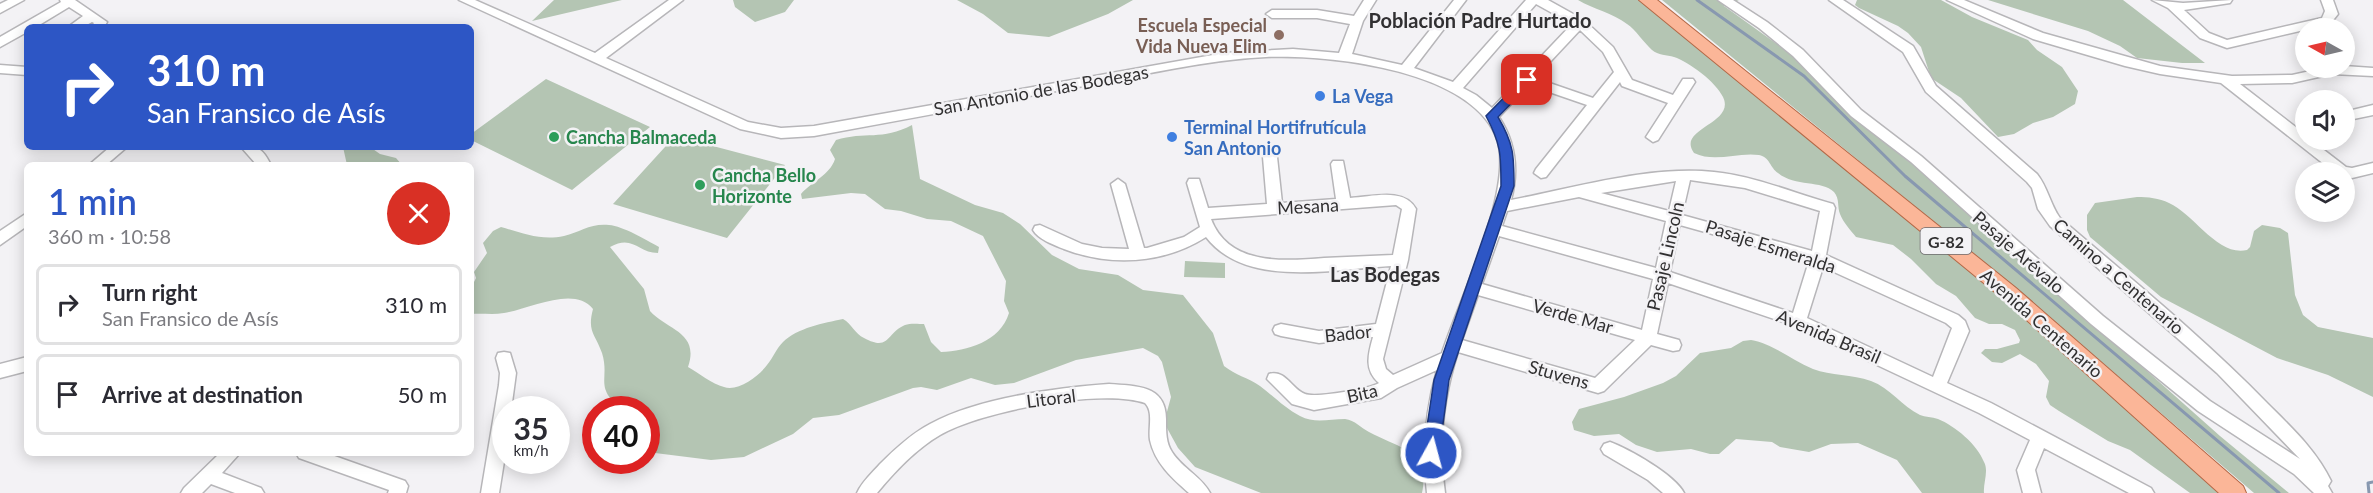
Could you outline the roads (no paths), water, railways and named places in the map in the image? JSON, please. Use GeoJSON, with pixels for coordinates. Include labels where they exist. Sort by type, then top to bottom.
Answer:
{"type":"FeatureCollection","features":[{"type":"Feature","properties":{"kind":"main road","name":"Avenida Centenario"},"geometry":{"type":"LineString","coordinates":[[1647,0],[1906,207],[2009,293],[2235,493]]}},
{"type":"Feature","properties":{"kind":"street"},"geometry":{"type":"LineString","coordinates":[[0,9],[18,0]]}},
{"type":"Feature","properties":{"kind":"street","name":"San Antonio de las Bodegas"},"geometry":{"type":"LineString","coordinates":[[465,0],[745,126],[762,131],[792,133],[1219,58],[1288,52],[1344,58],[1405,71],[1455,88],[1476,101],[1492,116],[1505,142],[1509,164],[1507,186],[1494,229],[1441,380],[1432,439],[1431,467],[1436,493]]}},
{"type":"Feature","properties":{"kind":"street"},"geometry":{"type":"LineString","coordinates":[[596,59],[677,0]]}},
{"type":"Feature","properties":{"kind":"street"},"geometry":{"type":"LineString","coordinates":[[1405,71],[1460,0]]}},
{"type":"Feature","properties":{"kind":"street"},"geometry":{"type":"LineString","coordinates":[[1455,88],[1533,0]]}},
{"type":"Feature","properties":{"kind":"street"},"geometry":{"type":"LineString","coordinates":[[1539,0],[1581,23],[1608,50],[1627,83],[1676,101]]}},
{"type":"Feature","properties":{"kind":"street","name":"Pasaje Arévalo"},"geometry":{"type":"LineString","coordinates":[[1724,0],[1773,32],[1798,53],[1856,113],[1916,159],[2097,320],[2204,406],[2300,469],[2321,489]]}},
{"type":"Feature","properties":{"kind":"street","name":"Camino a Centenario"},"geometry":{"type":"LineString","coordinates":[[1835,0],[1908,49],[1916,60],[1922,77],[1931,89],[2036,183],[2045,209],[2055,222],[2207,353],[2303,451],[2320,474],[2321,489]]}},
{"type":"Feature","properties":{"kind":"street"},"geometry":{"type":"LineString","coordinates":[[1953,0],[2025,32],[2151,68],[2225,80],[2292,79],[2332,70],[2373,72]]}},
{"type":"Feature","properties":{"kind":"street"},"geometry":{"type":"LineString","coordinates":[[2158,0],[2174,7],[2226,0]]}},
{"type":"Feature","properties":{"kind":"street"},"geometry":{"type":"LineString","coordinates":[[2174,7],[2185,20],[2215,43],[2227,44],[2326,21],[2332,11],[2326,0]]}},
{"type":"Feature","properties":{"kind":"street"},"geometry":{"type":"LineString","coordinates":[[31,24],[68,1],[94,22]]}},
{"type":"Feature","properties":{"kind":"street"},"geometry":{"type":"LineString","coordinates":[[1344,58],[1364,1]]}},
{"type":"Feature","properties":{"kind":"street"},"geometry":{"type":"LineString","coordinates":[[1272,14],[1317,14],[1357,21]]}},
{"type":"Feature","properties":{"kind":"street"},"geometry":{"type":"LineString","coordinates":[[1492,116],[1581,23]]}},
{"type":"Feature","properties":{"kind":"street"},"geometry":{"type":"LineString","coordinates":[[0,43],[24,28]]}},
{"type":"Feature","properties":{"kind":"street"},"geometry":{"type":"LineString","coordinates":[[0,69],[24,68]]}},
{"type":"Feature","properties":{"kind":"street"},"geometry":{"type":"LineString","coordinates":[[1541,173],[1621,72]]}},
{"type":"Feature","properties":{"kind":"street"},"geometry":{"type":"LineString","coordinates":[[1527,80],[1597,104]]}},
{"type":"Feature","properties":{"kind":"street"},"geometry":{"type":"LineString","coordinates":[[2225,80],[2342,171],[2369,172]]}},
{"type":"Feature","properties":{"kind":"street"},"geometry":{"type":"LineString","coordinates":[[1653,137],[1688,82]]}},
{"type":"Feature","properties":{"kind":"street"},"geometry":{"type":"LineString","coordinates":[[2355,114],[2373,110]]}},
{"type":"Feature","properties":{"kind":"street"},"geometry":{"type":"LineString","coordinates":[[2289,130],[2295,129]]}},
{"type":"Feature","properties":{"kind":"street"},"geometry":{"type":"LineString","coordinates":[[100,162],[116,150]]}},
{"type":"Feature","properties":{"kind":"street"},"geometry":{"type":"LineString","coordinates":[[252,150],[262,162]]}},
{"type":"Feature","properties":{"kind":"street"},"geometry":{"type":"LineString","coordinates":[[1270,157],[1275,208]]}},
{"type":"Feature","properties":{"kind":"street"},"geometry":{"type":"LineString","coordinates":[[1338,164],[1344,204]]}},
{"type":"Feature","properties":{"kind":"street"},"geometry":{"type":"LineString","coordinates":[[1500,207],[1650,177],[1684,175],[1715,177],[1746,183],[1828,208],[1818,258],[1798,321]]}},
{"type":"Feature","properties":{"kind":"street","name":"Pasaje Lincoln"},"geometry":{"type":"LineString","coordinates":[[1648,338],[1660,275],[1684,175]]}},
{"type":"Feature","properties":{"kind":"street"},"geometry":{"type":"LineString","coordinates":[[1194,183],[1208,229],[1220,244],[1234,254],[1268,266],[1400,260],[1381,330],[1375,364],[1379,373],[1391,383]]}},
{"type":"Feature","properties":{"kind":"street"},"geometry":{"type":"LineString","coordinates":[[1118,184],[1138,254]]}},
{"type":"Feature","properties":{"kind":"street","name":"Pasaje Esmeralda"},"geometry":{"type":"LineString","coordinates":[[1580,192],[1674,216],[1818,258],[1952,319],[1959,325],[1961,331],[1938,385]]}},
{"type":"Feature","properties":{"kind":"street","name":"Mesana"},"geometry":{"type":"LineString","coordinates":[[1203,214],[1398,200],[1406,204],[1409,209],[1400,260]]}},
{"type":"Feature","properties":{"kind":"street"},"geometry":{"type":"LineString","coordinates":[[0,239],[24,220]]}},
{"type":"Feature","properties":{"kind":"street"},"geometry":{"type":"LineString","coordinates":[[1040,230],[1066,245],[1088,252],[1113,255],[1138,254],[1173,247],[1208,229]]}},
{"type":"Feature","properties":{"kind":"street","name":"Avenida Brasil"},"geometry":{"type":"LineString","coordinates":[[1494,229],[1660,275],[1798,321],[1938,385],[2145,493]]}},
{"type":"Feature","properties":{"kind":"street","name":"Verde Mar"},"geometry":{"type":"LineString","coordinates":[[1474,288],[1673,345]]}},
{"type":"Feature","properties":{"kind":"street","name":"Bador"},"geometry":{"type":"LineString","coordinates":[[1281,330],[1319,337],[1381,330]]}},
{"type":"Feature","properties":{"kind":"street","name":"Stuvens"},"geometry":{"type":"LineString","coordinates":[[1451,350],[1598,386],[1648,338]]}},
{"type":"Feature","properties":{"kind":"street","name":"Bita"},"geometry":{"type":"LineString","coordinates":[[1275,379],[1298,399],[1314,403],[1382,391],[1391,383],[1451,350]]}},
{"type":"Feature","properties":{"kind":"street"},"geometry":{"type":"LineString","coordinates":[[490,493],[508,379],[504,358]]}},
{"type":"Feature","properties":{"kind":"street"},"geometry":{"type":"LineString","coordinates":[[0,371],[24,365]]}},
{"type":"Feature","properties":{"kind":"street","name":"Litoral"},"geometry":{"type":"LineString","coordinates":[[866,493],[911,447],[948,423],[1015,403],[1110,392],[1140,393],[1154,401],[1158,410],[1158,440],[1166,459],[1201,493]]}},
{"type":"Feature","properties":{"kind":"street"},"geometry":{"type":"LineString","coordinates":[[2032,493],[2026,470],[2040,437]]}},
{"type":"Feature","properties":{"kind":"street"},"geometry":{"type":"LineString","coordinates":[[1610,449],[1654,475],[1675,493]]}},
{"type":"Feature","properties":{"kind":"street"},"geometry":{"type":"LineString","coordinates":[[190,493],[228,456]]}},
{"type":"Feature","properties":{"kind":"street"},"geometry":{"type":"LineString","coordinates":[[313,456],[399,486],[397,493]]}},
{"type":"Feature","properties":{"kind":"street"},"geometry":{"type":"LineString","coordinates":[[208,475],[255,493]]}},
{"type":"Feature","properties":{"kind":"waterway"},"geometry":{"type":"LineString","coordinates":[[1697,0],[1804,76],[1905,176],[2279,493]]}},
{"type":"Feature","properties":{"kind":"waterway"},"geometry":{"type":"LineString","coordinates":[[2369,493],[2368,483],[2373,482]]}},
{"type":"Feature","properties":{"kind":"place","name":"Escuela Especial Vida Nueva Elim"},"geometry":{"type":"Point","coordinates":[1279,35]}},
{"type":"Feature","properties":{"kind":"place","name":"La Vega"},"geometry":{"type":"Point","coordinates":[1320,96]}},
{"type":"Feature","properties":{"kind":"place","name":"Cancha Balmaceda"},"geometry":{"type":"Point","coordinates":[554,137]}},
{"type":"Feature","properties":{"kind":"place","name":"Terminal Hortifrutícula San Antonio"},"geometry":{"type":"Point","coordinates":[1172,137]}},
{"type":"Feature","properties":{"kind":"place","name":"Cancha Bello Horizonte"},"geometry":{"type":"Point","coordinates":[700,185]}},
{"type":"Feature","properties":{"kind":"district","name":"Población Padre Hurtado"},"geometry":{"type":"Point","coordinates":[1480,20]}},
{"type":"Feature","properties":{"kind":"district","name":"Las Bodegas"},"geometry":{"type":"Point","coordinates":[1385,274]}}]}
